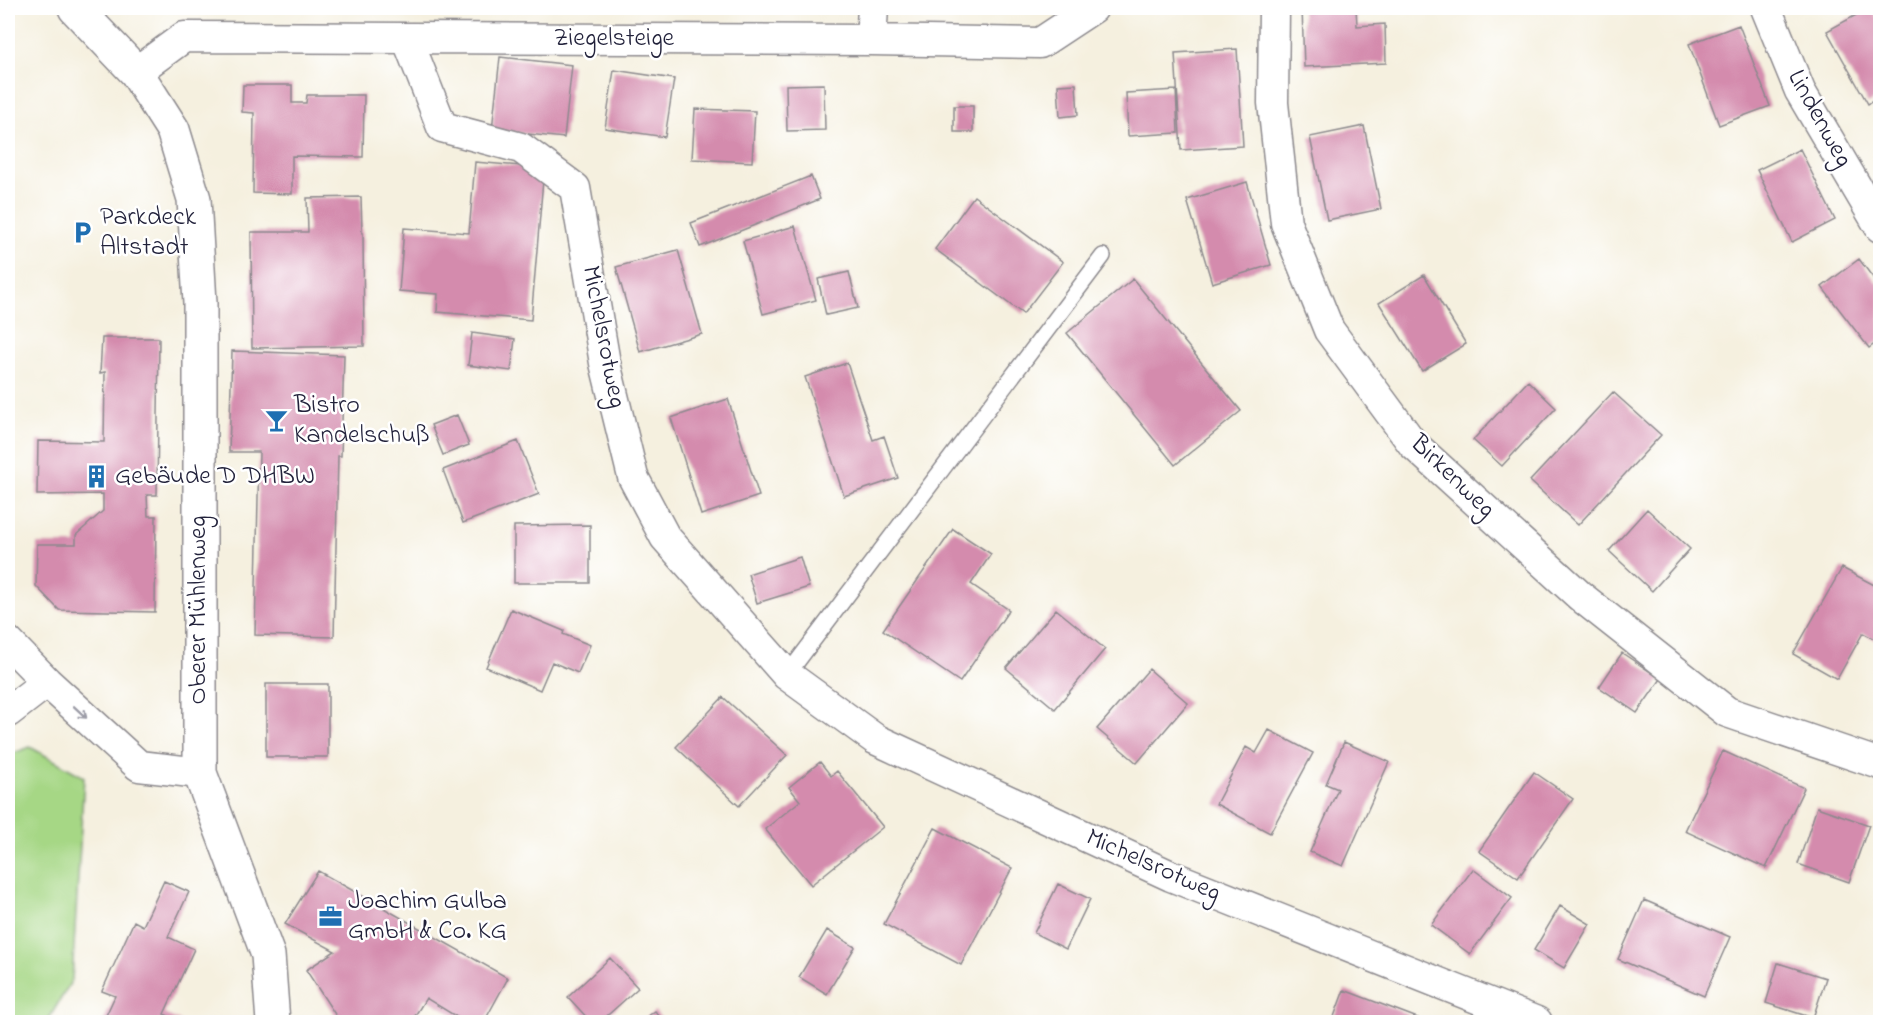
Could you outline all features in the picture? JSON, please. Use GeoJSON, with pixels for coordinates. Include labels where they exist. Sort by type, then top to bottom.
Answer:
{"type":"FeatureCollection","features":[{"type":"Feature","properties":{"kind":"street","name":"Oberer Mühlenweg"},"geometry":{"type":"LineString","coordinates":[[75,8],[136,72],[173,130],[194,199],[200,303],[200,774],[268,955],[273,1023]]}},
{"type":"Feature","properties":{"kind":"street"},"geometry":{"type":"LineString","coordinates":[[871,40],[873,8]]}},
{"type":"Feature","properties":{"kind":"street","name":"Ziegelsteige"},"geometry":{"type":"LineString","coordinates":[[136,72],[184,37],[871,40],[1040,43],[1093,8]]}},
{"type":"Feature","properties":{"kind":"street","name":"Birkenweg"},"geometry":{"type":"LineString","coordinates":[[1274,8],[1273,103],[1286,223],[1329,330],[1413,444],[1580,596],[1727,712],[1881,764]]}},
{"type":"Feature","properties":{"kind":"street","name":"Lindenweg"},"geometry":{"type":"LineString","coordinates":[[1766,8],[1800,91],[1881,227]]}},
{"type":"Feature","properties":{"kind":"street","name":"Michelsrotweg"},"geometry":{"type":"LineString","coordinates":[[406,38],[442,126],[521,148],[575,189],[605,363],[633,477],[665,537],[787,675],[874,739],[1171,876],[1537,1023]]}},
{"type":"Feature","properties":{"kind":"street"},"geometry":{"type":"LineString","coordinates":[[8,642],[47,682],[139,766],[200,774]]}},
{"type":"Feature","properties":{"kind":"street"},"geometry":{"type":"LineString","coordinates":[[8,711],[47,682]]}},
{"type":"Feature","properties":{"kind":"lane"},"geometry":{"type":"LineString","coordinates":[[787,675],[1103,256]]}},
{"type":"Feature","properties":{"kind":"green space"},"geometry":{"type":"Polygon","coordinates":[[[30,747],[84,777],[72,980],[47,1022],[8,1022],[8,755],[30,747]]]}},
{"type":"Feature","properties":{"kind":"building"},"geometry":{"type":"Polygon","coordinates":[[[1302,8],[1356,8],[1357,26],[1385,24],[1386,63],[1304,67],[1302,8]]]}},
{"type":"Feature","properties":{"kind":"building"},"geometry":{"type":"Polygon","coordinates":[[[1872,8],[1880,23],[1880,97],[1868,104],[1827,31],[1872,8]]]}},
{"type":"Feature","properties":{"kind":"building"},"geometry":{"type":"Polygon","coordinates":[[[1739,25],[1770,106],[1719,125],[1689,44],[1739,25]]]}},
{"type":"Feature","properties":{"kind":"building"},"geometry":{"type":"Polygon","coordinates":[[[1237,49],[1243,146],[1181,150],[1175,53],[1237,49]]]}},
{"type":"Feature","properties":{"kind":"building"},"geometry":{"type":"Polygon","coordinates":[[[500,57],[572,65],[564,138],[492,130],[500,57]]]}},
{"type":"Feature","properties":{"kind":"building"},"geometry":{"type":"Polygon","coordinates":[[[614,70],[674,79],[665,137],[605,128],[614,70]]]}},
{"type":"Feature","properties":{"kind":"building"},"geometry":{"type":"Polygon","coordinates":[[[824,84],[825,130],[787,131],[786,85],[824,84]]]}},
{"type":"Feature","properties":{"kind":"building"},"geometry":{"type":"Polygon","coordinates":[[[1076,84],[1078,115],[1060,117],[1058,85],[1076,84]]]}},
{"type":"Feature","properties":{"kind":"building"},"geometry":{"type":"Polygon","coordinates":[[[243,85],[292,85],[292,103],[306,103],[307,95],[364,95],[363,157],[292,156],[292,194],[253,193],[254,113],[242,112],[243,85]]]}},
{"type":"Feature","properties":{"kind":"building"},"geometry":{"type":"Polygon","coordinates":[[[1176,90],[1178,133],[1128,136],[1126,93],[1176,90]]]}},
{"type":"Feature","properties":{"kind":"building"},"geometry":{"type":"Polygon","coordinates":[[[954,106],[973,106],[973,132],[954,132],[954,106]]]}},
{"type":"Feature","properties":{"kind":"building"},"geometry":{"type":"Polygon","coordinates":[[[695,109],[755,111],[752,162],[692,159],[695,109]]]}},
{"type":"Feature","properties":{"kind":"building"},"geometry":{"type":"Polygon","coordinates":[[[1364,126],[1381,209],[1327,220],[1310,137],[1364,126]]]}},
{"type":"Feature","properties":{"kind":"building"},"geometry":{"type":"Polygon","coordinates":[[[1800,149],[1835,220],[1792,242],[1757,170],[1800,149]]]}},
{"type":"Feature","properties":{"kind":"building"},"geometry":{"type":"Polygon","coordinates":[[[475,162],[544,168],[531,320],[437,312],[438,294],[399,291],[404,228],[469,233],[475,162]]]}},
{"type":"Feature","properties":{"kind":"building"},"geometry":{"type":"Polygon","coordinates":[[[811,176],[820,199],[700,247],[691,223],[811,176]]]}},
{"type":"Feature","properties":{"kind":"building"},"geometry":{"type":"Polygon","coordinates":[[[1247,182],[1271,265],[1212,283],[1187,200],[1247,182]]]}},
{"type":"Feature","properties":{"kind":"building"},"geometry":{"type":"Polygon","coordinates":[[[974,196],[1063,262],[1023,314],[935,249],[974,196]]]}},
{"type":"Feature","properties":{"kind":"building"},"geometry":{"type":"Polygon","coordinates":[[[361,197],[364,346],[252,348],[251,232],[308,232],[307,198],[361,197]]]}},
{"type":"Feature","properties":{"kind":"building"},"geometry":{"type":"Polygon","coordinates":[[[795,226],[816,300],[763,314],[743,241],[795,226]]]}},
{"type":"Feature","properties":{"kind":"building"},"geometry":{"type":"Polygon","coordinates":[[[678,250],[702,334],[640,352],[616,267],[678,250]]]}},
{"type":"Feature","properties":{"kind":"building"},"geometry":{"type":"Polygon","coordinates":[[[1859,259],[1880,287],[1880,340],[1869,348],[1822,287],[1859,259]]]}},
{"type":"Feature","properties":{"kind":"building"},"geometry":{"type":"Polygon","coordinates":[[[849,272],[858,308],[826,315],[818,279],[849,272]]]}},
{"type":"Feature","properties":{"kind":"building"},"geometry":{"type":"Polygon","coordinates":[[[1424,275],[1466,344],[1422,371],[1379,303],[1424,275]]]}},
{"type":"Feature","properties":{"kind":"building"},"geometry":{"type":"Polygon","coordinates":[[[1133,279],[1241,411],[1175,465],[1067,333],[1133,279]]]}},
{"type":"Feature","properties":{"kind":"building"},"geometry":{"type":"Polygon","coordinates":[[[472,333],[515,339],[511,371],[468,365],[472,333]]]}},
{"type":"Feature","properties":{"kind":"building","name":"Gebäude D DHBW"},"geometry":{"type":"Polygon","coordinates":[[[102,338],[159,338],[157,495],[147,495],[148,516],[156,516],[155,612],[59,610],[36,586],[37,544],[76,544],[76,535],[103,511],[103,494],[37,495],[38,441],[104,442],[105,372],[100,373],[102,338]]]}},
{"type":"Feature","properties":{"kind":"building"},"geometry":{"type":"Polygon","coordinates":[[[232,351],[344,355],[341,456],[338,456],[334,637],[255,635],[259,452],[229,452],[232,351]]]}},
{"type":"Feature","properties":{"kind":"building"},"geometry":{"type":"Polygon","coordinates":[[[847,363],[873,440],[884,436],[898,478],[844,496],[805,377],[847,363]]]}},
{"type":"Feature","properties":{"kind":"building"},"geometry":{"type":"Polygon","coordinates":[[[1528,381],[1556,408],[1502,466],[1473,440],[1528,381]]]}},
{"type":"Feature","properties":{"kind":"building"},"geometry":{"type":"Polygon","coordinates":[[[1613,392],[1661,435],[1578,525],[1530,481],[1613,392]]]}},
{"type":"Feature","properties":{"kind":"building"},"geometry":{"type":"Polygon","coordinates":[[[728,399],[759,496],[701,515],[671,418],[728,399]]]}},
{"type":"Feature","properties":{"kind":"building"},"geometry":{"type":"Polygon","coordinates":[[[457,415],[469,445],[443,455],[431,425],[457,415]]]}},
{"type":"Feature","properties":{"kind":"building"},"geometry":{"type":"Polygon","coordinates":[[[518,441],[539,494],[463,523],[443,470],[518,441]]]}},
{"type":"Feature","properties":{"kind":"building"},"geometry":{"type":"Polygon","coordinates":[[[1647,509],[1690,549],[1652,591],[1609,551],[1647,509]]]}},
{"type":"Feature","properties":{"kind":"building"},"geometry":{"type":"Polygon","coordinates":[[[590,525],[590,583],[514,583],[514,526],[590,525]]]}},
{"type":"Feature","properties":{"kind":"building"},"geometry":{"type":"Polygon","coordinates":[[[953,529],[991,554],[971,584],[1009,610],[960,682],[883,630],[953,529]]]}},
{"type":"Feature","properties":{"kind":"building"},"geometry":{"type":"Polygon","coordinates":[[[800,557],[809,587],[757,603],[748,574],[800,557]]]}},
{"type":"Feature","properties":{"kind":"building"},"geometry":{"type":"Polygon","coordinates":[[[1842,568],[1880,588],[1880,642],[1863,633],[1837,679],[1793,654],[1842,568]]]}},
{"type":"Feature","properties":{"kind":"building"},"geometry":{"type":"Polygon","coordinates":[[[511,609],[564,631],[563,634],[590,645],[578,673],[552,662],[540,690],[486,667],[511,609]]]}},
{"type":"Feature","properties":{"kind":"building"},"geometry":{"type":"Polygon","coordinates":[[[1056,609],[1105,649],[1055,709],[1006,668],[1056,609]]]}},
{"type":"Feature","properties":{"kind":"building"},"geometry":{"type":"Polygon","coordinates":[[[1622,653],[1661,679],[1637,713],[1599,687],[1622,653]]]}},
{"type":"Feature","properties":{"kind":"building"},"geometry":{"type":"Polygon","coordinates":[[[1149,669],[1188,703],[1137,763],[1097,729],[1149,669]]]}},
{"type":"Feature","properties":{"kind":"building"},"geometry":{"type":"Polygon","coordinates":[[[266,684],[328,684],[328,757],[266,757],[266,684]]]}},
{"type":"Feature","properties":{"kind":"building"},"geometry":{"type":"Polygon","coordinates":[[[723,697],[787,755],[739,806],[676,747],[723,697]]]}},
{"type":"Feature","properties":{"kind":"building"},"geometry":{"type":"Polygon","coordinates":[[[1269,730],[1313,753],[1270,833],[1216,804],[1246,747],[1256,753],[1269,730]]]}},
{"type":"Feature","properties":{"kind":"building"},"geometry":{"type":"Polygon","coordinates":[[[1344,742],[1389,762],[1343,866],[1310,852],[1338,789],[1326,784],[1344,742]]]}},
{"type":"Feature","properties":{"kind":"building"},"geometry":{"type":"Polygon","coordinates":[[[1723,751],[1804,788],[1766,868],[1685,831],[1723,751]]]}},
{"type":"Feature","properties":{"kind":"building"},"geometry":{"type":"Polygon","coordinates":[[[820,762],[831,776],[837,771],[883,827],[811,885],[765,829],[800,801],[789,787],[820,762]]]}},
{"type":"Feature","properties":{"kind":"building"},"geometry":{"type":"Polygon","coordinates":[[[1534,772],[1573,799],[1518,878],[1479,851],[1534,772]]]}},
{"type":"Feature","properties":{"kind":"building"},"geometry":{"type":"Polygon","coordinates":[[[1817,807],[1869,825],[1849,882],[1798,864],[1817,807]]]}},
{"type":"Feature","properties":{"kind":"building"},"geometry":{"type":"Polygon","coordinates":[[[935,828],[1012,868],[961,965],[884,924],[935,828]]]}},
{"type":"Feature","properties":{"kind":"building"},"geometry":{"type":"Polygon","coordinates":[[[1473,869],[1512,898],[1470,954],[1431,925],[1473,869]]]}},
{"type":"Feature","properties":{"kind":"building"},"geometry":{"type":"Polygon","coordinates":[[[318,871],[508,978],[484,1022],[465,1022],[426,998],[413,1022],[340,1022],[306,970],[335,951],[285,924],[318,871]]]}},
{"type":"Feature","properties":{"kind":"building"},"geometry":{"type":"Polygon","coordinates":[[[164,881],[189,892],[168,937],[194,949],[164,1014],[182,1022],[103,1022],[115,996],[102,991],[134,921],[143,926],[164,881]]]}},
{"type":"Feature","properties":{"kind":"building"},"geometry":{"type":"Polygon","coordinates":[[[1058,884],[1090,899],[1066,949],[1034,933],[1058,884]]]}},
{"type":"Feature","properties":{"kind":"building"},"geometry":{"type":"Polygon","coordinates":[[[1644,900],[1730,937],[1704,996],[1618,959],[1644,900]]]}},
{"type":"Feature","properties":{"kind":"building"},"geometry":{"type":"Polygon","coordinates":[[[1560,906],[1590,924],[1564,968],[1534,950],[1560,906]]]}},
{"type":"Feature","properties":{"kind":"building"},"geometry":{"type":"Polygon","coordinates":[[[827,930],[855,947],[827,994],[799,977],[827,930]]]}},
{"type":"Feature","properties":{"kind":"building"},"geometry":{"type":"Polygon","coordinates":[[[610,958],[638,988],[600,1022],[591,1022],[568,997],[610,958]]]}},
{"type":"Feature","properties":{"kind":"building"},"geometry":{"type":"Polygon","coordinates":[[[1778,963],[1826,978],[1813,1018],[1766,1003],[1778,963]]]}},
{"type":"Feature","properties":{"kind":"building"},"geometry":{"type":"Polygon","coordinates":[[[1344,990],[1428,1022],[1332,1022],[1344,990]]]}},
{"type":"Feature","properties":{"kind":"building"},"geometry":{"type":"Polygon","coordinates":[[[655,1011],[664,1022],[640,1022],[655,1011]]]}},
{"type":"Feature","properties":{"kind":"place","name":"Parkdeck Altstadt"},"geometry":{"type":"Point","coordinates":[82,233]}},
{"type":"Feature","properties":{"kind":"place","name":"Bistro Kandelschuß"},"geometry":{"type":"Point","coordinates":[276,421]}},
{"type":"Feature","properties":{"kind":"place","name":"Gebäude D DHBW"},"geometry":{"type":"Point","coordinates":[97,477]}},
{"type":"Feature","properties":{"kind":"place","name":"Joachim Gulba GmbH & Co. KG"},"geometry":{"type":"Point","coordinates":[330,917]}}]}
